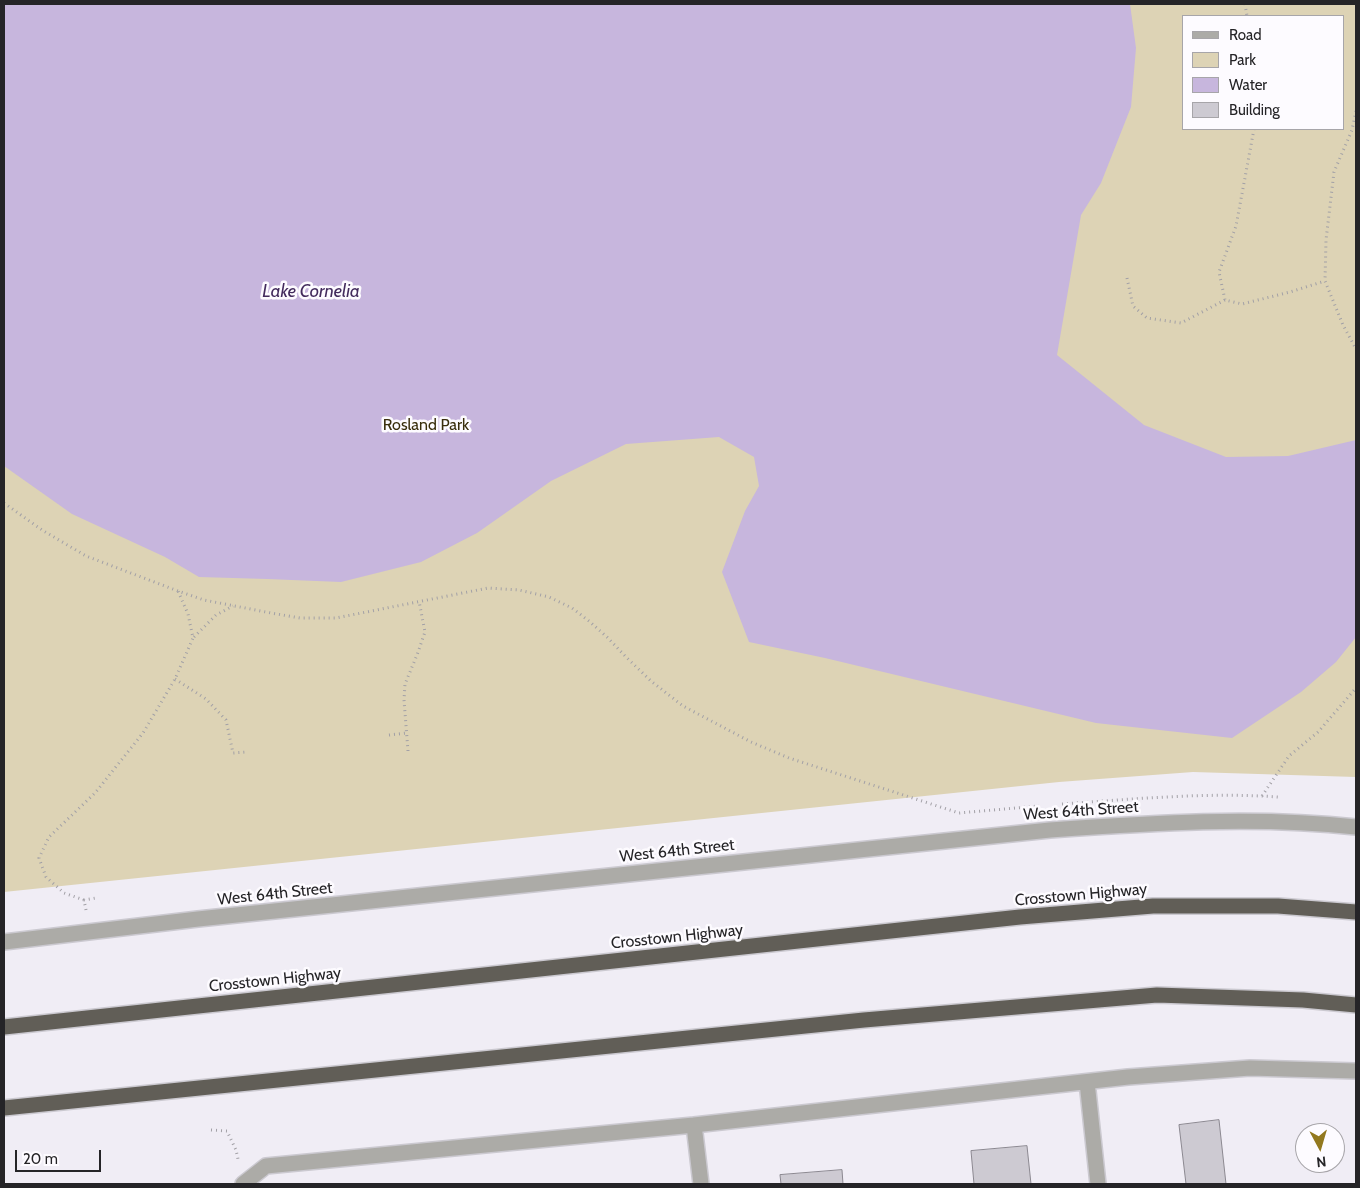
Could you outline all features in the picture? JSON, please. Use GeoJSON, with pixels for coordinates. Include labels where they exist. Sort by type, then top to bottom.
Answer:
{"type":"FeatureCollection","features":[{"type":"Feature","properties":{"kind":"highway","name":"Crosstown Highway"},"geometry":{"type":"LineString","coordinates":[[4,1027],[1039,916],[1153,906],[1278,906],[1356,912]]}},
{"type":"Feature","properties":{"kind":"highway"},"geometry":{"type":"LineString","coordinates":[[4,1108],[864,1020],[1157,995],[1303,1000],[1356,1005]]}},
{"type":"Feature","properties":{"kind":"street","name":"West 64th Street"},"geometry":{"type":"LineString","coordinates":[[4,942],[198,919],[1050,830],[1155,823],[1249,820],[1356,827]]}},
{"type":"Feature","properties":{"kind":"street"},"geometry":{"type":"LineString","coordinates":[[243,1184],[266,1166],[694,1125],[1087,1082],[1250,1068],[1356,1071]]}},
{"type":"Feature","properties":{"kind":"street"},"geometry":{"type":"LineString","coordinates":[[1087,1082],[1098,1184]]}},
{"type":"Feature","properties":{"kind":"street"},"geometry":{"type":"LineString","coordinates":[[694,1125],[701,1184]]}},
{"type":"Feature","properties":{"kind":"path"},"geometry":{"type":"LineString","coordinates":[[1356,112],[1352,130],[1334,172],[1326,240],[1325,281],[1356,349]]}},
{"type":"Feature","properties":{"kind":"path"},"geometry":{"type":"LineString","coordinates":[[1225,300],[1219,272],[1236,226],[1254,130]]}},
{"type":"Feature","properties":{"kind":"path"},"geometry":{"type":"LineString","coordinates":[[1127,278],[1133,306],[1147,318],[1181,323],[1225,300],[1242,304],[1325,281]]}},
{"type":"Feature","properties":{"kind":"path"},"geometry":{"type":"LineString","coordinates":[[4,503],[42,530],[86,556],[204,600],[300,618],[336,618],[488,588],[519,590],[549,597],[572,608],[589,621],[651,681],[683,706],[766,749],[959,813],[1048,806]]}},
{"type":"Feature","properties":{"kind":"path"},"geometry":{"type":"LineString","coordinates":[[178,591],[188,614],[193,638]]}},
{"type":"Feature","properties":{"kind":"path"},"geometry":{"type":"LineString","coordinates":[[408,751],[404,700],[405,684],[425,632],[419,601]]}},
{"type":"Feature","properties":{"kind":"path"},"geometry":{"type":"LineString","coordinates":[[84,900],[64,893],[46,877],[39,858],[49,837],[95,793],[143,733],[175,679],[193,638],[216,615],[233,606]]}},
{"type":"Feature","properties":{"kind":"path"},"geometry":{"type":"LineString","coordinates":[[175,679],[206,699],[226,720],[233,753],[246,752]]}},
{"type":"Feature","properties":{"kind":"path"},"geometry":{"type":"LineString","coordinates":[[1262,796],[1289,756],[1318,732],[1356,688]]}},
{"type":"Feature","properties":{"kind":"path"},"geometry":{"type":"LineString","coordinates":[[389,735],[407,733]]}},
{"type":"Feature","properties":{"kind":"path"},"geometry":{"type":"LineString","coordinates":[[1058,805],[1192,796],[1281,797]]}},
{"type":"Feature","properties":{"kind":"path"},"geometry":{"type":"LineString","coordinates":[[211,1130],[227,1130],[236,1150],[239,1167]]}},
{"type":"Feature","properties":{"kind":"green space","name":"Lake Cornelia"},"geometry":{"type":"Polygon","coordinates":[[[4,4],[1356,4],[1356,777],[1193,772],[1059,782],[4,892],[4,4]]]}},
{"type":"Feature","properties":{"kind":"water","name":"Lake Cornelia"},"geometry":{"type":"Polygon","coordinates":[[[4,4],[1130,4],[1136,48],[1131,107],[1101,183],[1081,215],[1057,355],[1144,425],[1226,457],[1288,456],[1356,440],[1356,637],[1336,662],[1301,692],[1232,738],[1096,723],[825,658],[749,642],[722,572],[745,511],[759,486],[754,457],[719,437],[626,444],[551,481],[477,533],[421,562],[341,582],[199,577],[165,557],[72,514],[4,466],[4,4]]]}},
{"type":"Feature","properties":{"kind":"building"},"geometry":{"type":"Polygon","coordinates":[[[1219,1120],[1226,1184],[1186,1184],[1179,1125],[1219,1120]]]}},
{"type":"Feature","properties":{"kind":"building"},"geometry":{"type":"Polygon","coordinates":[[[1027,1146],[1031,1184],[974,1184],[971,1151],[1027,1146]]]}},
{"type":"Feature","properties":{"kind":"building"},"geometry":{"type":"Polygon","coordinates":[[[842,1170],[843,1184],[781,1184],[780,1175],[842,1170]]]}},
{"type":"Feature","properties":{"kind":"park label","name":"Rosland Park"},"geometry":{"type":"Point","coordinates":[426,425]}}]}
